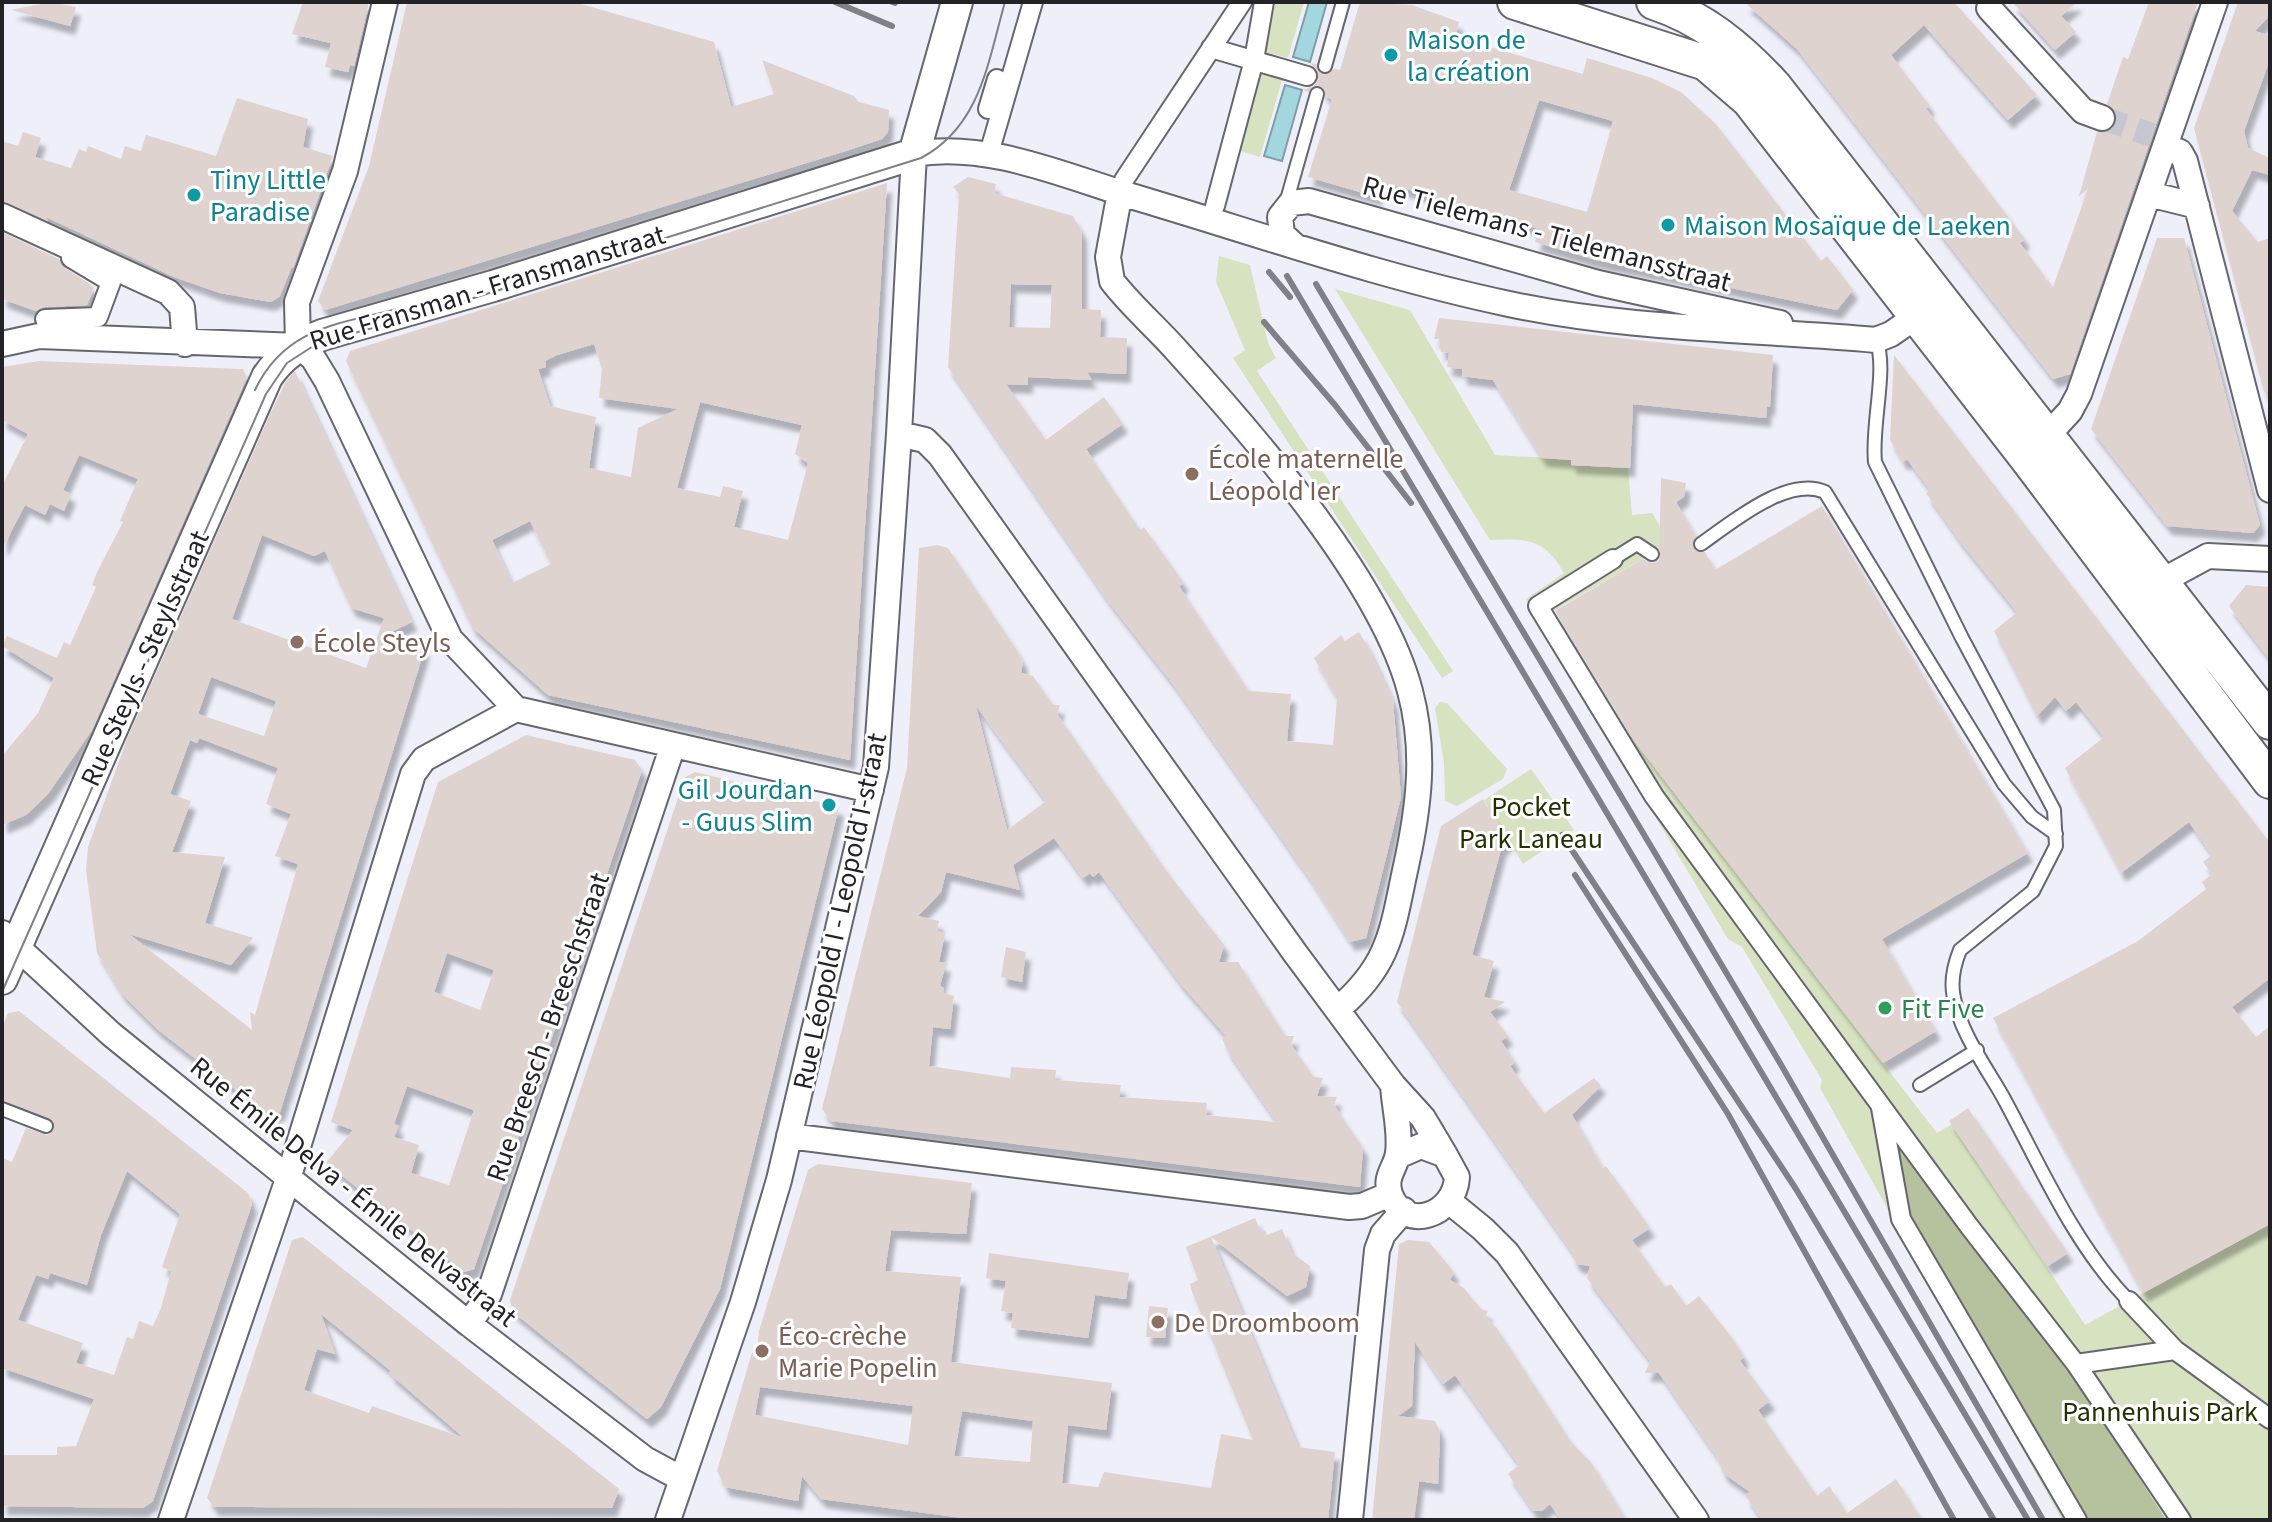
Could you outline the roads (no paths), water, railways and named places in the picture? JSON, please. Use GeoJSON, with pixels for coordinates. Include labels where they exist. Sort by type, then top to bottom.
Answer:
{"type":"FeatureCollection","features":[{"type":"Feature","properties":{"kind":"main road"},"geometry":{"type":"LineString","coordinates":[[1515,2],[1706,63],[1749,100],[1927,309],[2037,447],[2146,590],[2270,781]]}},
{"type":"Feature","properties":{"kind":"main road"},"geometry":{"type":"LineString","coordinates":[[1654,2],[1695,18],[1753,63],[1927,309]]}},
{"type":"Feature","properties":{"kind":"main road"},"geometry":{"type":"LineString","coordinates":[[2146,590],[2270,722]]}},
{"type":"Feature","properties":{"kind":"street"},"geometry":{"type":"LineString","coordinates":[[385,2],[345,171],[297,302],[298,346],[313,358],[327,381],[450,639],[516,709],[871,790]]}},
{"type":"Feature","properties":{"kind":"street","name":"Rue Léopold I - Leopold I-straat"},"geometry":{"type":"LineString","coordinates":[[668,1520],[743,1302],[789,1136],[880,746],[920,159],[957,2]]}},
{"type":"Feature","properties":{"kind":"street"},"geometry":{"type":"LineString","coordinates":[[990,110],[1033,2]]}},
{"type":"Feature","properties":{"kind":"street"},"geometry":{"type":"LineString","coordinates":[[1242,2],[1122,186],[1108,257],[1112,281],[1237,418],[1323,531],[1392,641],[1411,694],[1419,745],[1419,795],[1395,915],[1374,974],[1338,1009]]}},
{"type":"Feature","properties":{"kind":"street"},"geometry":{"type":"LineString","coordinates":[[1215,206],[1254,60],[1264,2]]}},
{"type":"Feature","properties":{"kind":"street"},"geometry":{"type":"LineString","coordinates":[[2037,447],[2070,411],[2079,394],[2149,194],[2161,141],[2215,2]]}},
{"type":"Feature","properties":{"kind":"street"},"geometry":{"type":"LineString","coordinates":[[1989,8],[2083,111],[2102,118]]}},
{"type":"Feature","properties":{"kind":"street"},"geometry":{"type":"LineString","coordinates":[[1211,48],[1307,76]]}},
{"type":"Feature","properties":{"kind":"street"},"geometry":{"type":"LineString","coordinates":[[992,143],[990,110],[997,79]]}},
{"type":"Feature","properties":{"kind":"street"},"geometry":{"type":"LineString","coordinates":[[2161,141],[2180,152],[2185,161],[2270,490]]}},
{"type":"Feature","properties":{"kind":"street","name":"Rue Tielemans - Tielemansstraat"},"geometry":{"type":"LineString","coordinates":[[920,159],[979,152],[1036,162],[1122,186],[1295,246],[1522,307],[1758,335],[1876,340]]}},
{"type":"Feature","properties":{"kind":"street","name":"Rue Fransman - Fransmanstraat"},"geometry":{"type":"LineString","coordinates":[[2,344],[39,336],[298,346],[920,159]]}},
{"type":"Feature","properties":{"kind":"street"},"geometry":{"type":"LineString","coordinates":[[2149,194],[2197,206]]}},
{"type":"Feature","properties":{"kind":"street","name":"Rue Tielemans - Tielemansstraat"},"geometry":{"type":"LineString","coordinates":[[1284,209],[1291,203],[1309,201],[1598,283],[1841,337]]}},
{"type":"Feature","properties":{"kind":"street"},"geometry":{"type":"LineString","coordinates":[[1284,209],[1280,217],[1282,234],[1295,246]]}},
{"type":"Feature","properties":{"kind":"street"},"geometry":{"type":"LineString","coordinates":[[2,216],[168,292],[182,307],[185,344]]}},
{"type":"Feature","properties":{"kind":"street"},"geometry":{"type":"LineString","coordinates":[[45,319],[98,317],[100,303],[111,282],[71,258]]}},
{"type":"Feature","properties":{"kind":"street"},"geometry":{"type":"LineString","coordinates":[[1876,340],[1927,309]]}},
{"type":"Feature","properties":{"kind":"street","name":"Rue Steyls - Steylsstraat"},"geometry":{"type":"LineString","coordinates":[[2,979],[9,940],[267,377],[298,346]]}},
{"type":"Feature","properties":{"kind":"street"},"geometry":{"type":"LineString","coordinates":[[789,1136],[1349,1207],[1397,1202],[1428,1215],[1450,1202],[1457,1177],[1423,1118],[1393,1085],[940,455],[925,440],[899,434]]}},
{"type":"Feature","properties":{"kind":"street"},"geometry":{"type":"LineString","coordinates":[[2146,590],[2208,556],[2270,559]]}},
{"type":"Feature","properties":{"kind":"street"},"geometry":{"type":"LineString","coordinates":[[1613,559],[1538,606],[1654,796],[2076,1364],[2181,1520]]}},
{"type":"Feature","properties":{"kind":"street"},"geometry":{"type":"LineString","coordinates":[[171,1520],[288,1179],[416,768],[424,759],[516,709]]}},
{"type":"Feature","properties":{"kind":"street","name":"Rue Breesch - Breeschstraat"},"geometry":{"type":"LineString","coordinates":[[469,1324],[489,1294],[673,745]]}},
{"type":"Feature","properties":{"kind":"street","name":"Rue Émile Delva - Émile Delvastraat"},"geometry":{"type":"LineString","coordinates":[[9,940],[111,1034],[469,1324],[645,1459],[682,1479]]}},
{"type":"Feature","properties":{"kind":"street"},"geometry":{"type":"LineString","coordinates":[[1350,1520],[1377,1250],[1397,1202],[1389,1174],[1398,1156],[1393,1085]]}},
{"type":"Feature","properties":{"kind":"street"},"geometry":{"type":"LineString","coordinates":[[1879,1101],[1901,1219],[2077,1520]]}},
{"type":"Feature","properties":{"kind":"street"},"geometry":{"type":"LineString","coordinates":[[1398,1156],[1421,1146],[1445,1155]]}},
{"type":"Feature","properties":{"kind":"street"},"geometry":{"type":"LineString","coordinates":[[1450,1202],[1507,1253],[1696,1520]]}},
{"type":"Feature","properties":{"kind":"street"},"geometry":{"type":"LineString","coordinates":[[2129,1301],[2175,1350],[2270,1419]]}},
{"type":"Feature","properties":{"kind":"street"},"geometry":{"type":"LineString","coordinates":[[2076,1364],[2175,1350]]}},
{"type":"Feature","properties":{"kind":"lane"},"geometry":{"type":"LineString","coordinates":[[1325,66],[1343,2]]}},
{"type":"Feature","properties":{"kind":"lane"},"geometry":{"type":"LineString","coordinates":[[1284,209],[1317,94]]}},
{"type":"Feature","properties":{"kind":"lane"},"geometry":{"type":"LineString","coordinates":[[1876,340],[1882,355],[1872,437],[1875,462],[1962,638],[2054,810],[2056,846],[2033,891],[1968,940],[1955,963],[1953,997],[1977,1050],[2058,1198],[2112,1284],[2129,1301]]}},
{"type":"Feature","properties":{"kind":"lane"},"geometry":{"type":"LineString","coordinates":[[1701,544],[1736,520],[1797,487],[1815,487],[1825,492],[2004,784],[2032,817],[2056,834]]}},
{"type":"Feature","properties":{"kind":"lane"},"geometry":{"type":"LineString","coordinates":[[1613,559],[1637,544],[1652,554]]}},
{"type":"Feature","properties":{"kind":"lane"},"geometry":{"type":"LineString","coordinates":[[1920,1085],[1977,1050]]}},
{"type":"Feature","properties":{"kind":"lane"},"geometry":{"type":"LineString","coordinates":[[2,1109],[46,1126]]}},
{"type":"Feature","properties":{"kind":"water"},"geometry":{"type":"Polygon","coordinates":[[[1309,2],[1327,2],[1310,62],[1293,57],[1309,2]]]}},
{"type":"Feature","properties":{"kind":"water"},"geometry":{"type":"Polygon","coordinates":[[[1285,85],[1302,90],[1282,161],[1264,156],[1285,85]]]}},
{"type":"Feature","properties":{"kind":"tunnel"},"geometry":{"type":"LineString","coordinates":[[2102,118],[2152,135]]}},
{"type":"Feature","properties":{"kind":"tram line"},"geometry":{"type":"LineString","coordinates":[[2,992],[266,394],[287,363],[318,343],[416,316],[921,158],[941,145],[969,110],[987,69],[1005,2]]}},
{"type":"Feature","properties":{"kind":"tram line"},"geometry":{"type":"LineString","coordinates":[[255,390],[267,369],[298,341],[335,324],[401,308]]}},
{"type":"Feature","properties":{"kind":"railway"},"geometry":{"type":"LineString","coordinates":[[835,2],[892,26]]}},
{"type":"Feature","properties":{"kind":"railway"},"geometry":{"type":"LineString","coordinates":[[1269,272],[1290,297]]}},
{"type":"Feature","properties":{"kind":"railway"},"geometry":{"type":"LineString","coordinates":[[1287,276],[2028,1520]]}},
{"type":"Feature","properties":{"kind":"railway"},"geometry":{"type":"LineString","coordinates":[[1316,284],[1780,1063],[2043,1520]]}},
{"type":"Feature","properties":{"kind":"railway"},"geometry":{"type":"LineString","coordinates":[[1264,322],[1335,405],[1411,503]]}},
{"type":"Feature","properties":{"kind":"railway"},"geometry":{"type":"LineString","coordinates":[[1562,835],[1796,1189],[1994,1520]]}},
{"type":"Feature","properties":{"kind":"railway"},"geometry":{"type":"LineString","coordinates":[[1575,875],[1728,1114],[1954,1520]]}},
{"type":"Feature","properties":{"kind":"place","name":"Maison de la création"},"geometry":{"type":"Point","coordinates":[1391,55]}},
{"type":"Feature","properties":{"kind":"place","name":"Tiny Little Paradise"},"geometry":{"type":"Point","coordinates":[194,195]}},
{"type":"Feature","properties":{"kind":"place","name":"Maison Mosaïque de Laeken"},"geometry":{"type":"Point","coordinates":[1668,225]}},
{"type":"Feature","properties":{"kind":"place","name":"École maternelle Léopold Ier"},"geometry":{"type":"Point","coordinates":[1192,474]}},
{"type":"Feature","properties":{"kind":"place","name":"École Steyls"},"geometry":{"type":"Point","coordinates":[297,642]}},
{"type":"Feature","properties":{"kind":"place","name":"Gil Jourdan - Guus Slim"},"geometry":{"type":"Point","coordinates":[829,805]}},
{"type":"Feature","properties":{"kind":"place","name":"Fit Five"},"geometry":{"type":"Point","coordinates":[1885,1008]}},
{"type":"Feature","properties":{"kind":"place","name":"De Droomboom"},"geometry":{"type":"Point","coordinates":[1158,1322]}},
{"type":"Feature","properties":{"kind":"place","name":"Éco-crèche Marie Popelin"},"geometry":{"type":"Point","coordinates":[762,1351]}},
{"type":"Feature","properties":{"kind":"park label","name":"Pocket Park Laneau"},"geometry":{"type":"Point","coordinates":[1531,822]}},
{"type":"Feature","properties":{"kind":"park label","name":"Pannenhuis Park"},"geometry":{"type":"Point","coordinates":[2160,1411]}}]}
